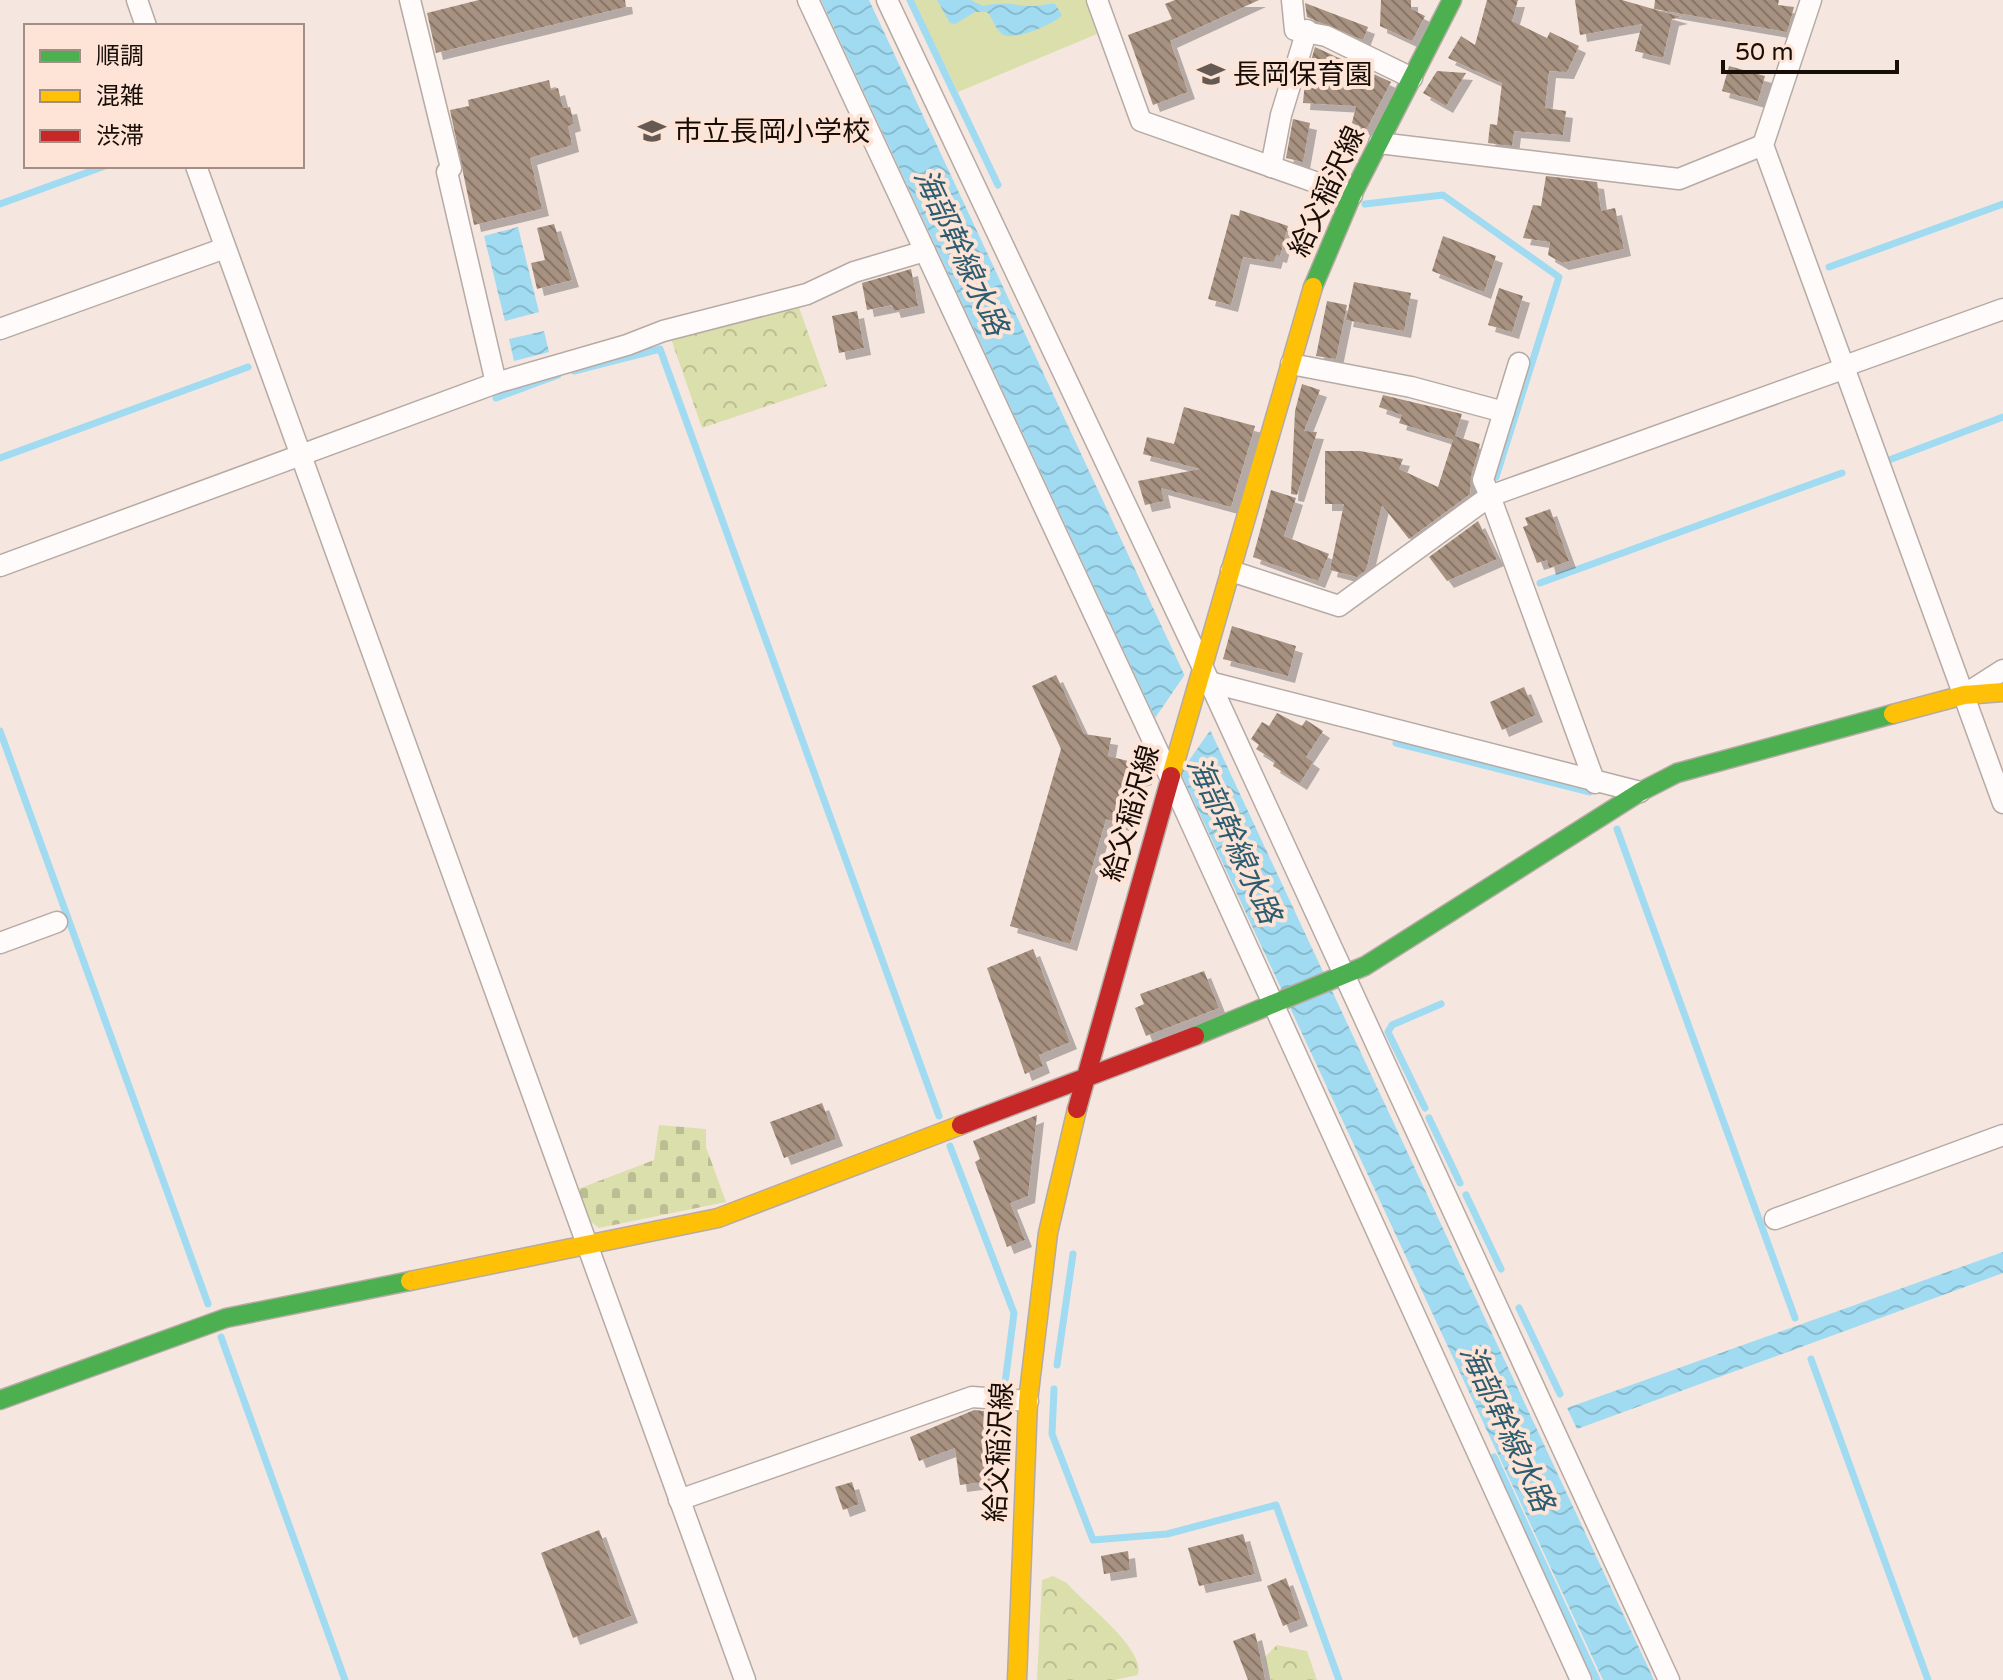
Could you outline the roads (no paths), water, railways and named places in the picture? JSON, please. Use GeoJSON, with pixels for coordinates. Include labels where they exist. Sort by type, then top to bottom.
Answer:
{"type":"FeatureCollection","features":[{"type":"Feature","properties":{"kind":"street"},"geometry":{"type":"LineString","coordinates":[[137,0],[145,24]]}},
{"type":"Feature","properties":{"kind":"street"},"geometry":{"type":"LineString","coordinates":[[410,0],[451,168],[447,172],[496,383]]}},
{"type":"Feature","properties":{"kind":"street"},"geometry":{"type":"LineString","coordinates":[[808,0],[1171,769],[1581,1680]]}},
{"type":"Feature","properties":{"kind":"street"},"geometry":{"type":"LineString","coordinates":[[887,0],[1339,978],[1669,1680]]}},
{"type":"Feature","properties":{"kind":"street"},"geometry":{"type":"LineString","coordinates":[[1097,0],[1141,121],[1352,195]]}},
{"type":"Feature","properties":{"kind":"street"},"geometry":{"type":"LineString","coordinates":[[1292,0],[1295,30],[1326,36],[1412,78]]}},
{"type":"Feature","properties":{"kind":"street","name":"給父稲沢線"},"geometry":{"type":"LineString","coordinates":[[1017,1680],[1028,1401],[1048,1233],[1084,1080],[1171,769],[1203,680],[1314,283],[1352,195],[1452,0]]}},
{"type":"Feature","properties":{"kind":"street"},"geometry":{"type":"LineString","coordinates":[[1811,0],[1763,145],[2003,803]]}},
{"type":"Feature","properties":{"kind":"street"},"geometry":{"type":"LineString","coordinates":[[1271,167],[1281,115],[1307,30]]}},
{"type":"Feature","properties":{"kind":"street"},"geometry":{"type":"LineString","coordinates":[[1379,143],[1679,179],[1763,145]]}},
{"type":"Feature","properties":{"kind":"street"},"geometry":{"type":"LineString","coordinates":[[197,168],[745,1680]]}},
{"type":"Feature","properties":{"kind":"street"},"geometry":{"type":"LineString","coordinates":[[0,329],[225,248]]}},
{"type":"Feature","properties":{"kind":"street"},"geometry":{"type":"LineString","coordinates":[[0,566],[496,383],[627,345],[663,331],[807,294],[854,272],[925,251]]}},
{"type":"Feature","properties":{"kind":"street"},"geometry":{"type":"LineString","coordinates":[[1231,571],[1339,606],[1490,496],[2003,309]]}},
{"type":"Feature","properties":{"kind":"street"},"geometry":{"type":"LineString","coordinates":[[1519,363],[1483,480],[1595,783]]}},
{"type":"Feature","properties":{"kind":"street"},"geometry":{"type":"LineString","coordinates":[[1291,364],[1411,387],[1504,412]]}},
{"type":"Feature","properties":{"kind":"street"},"geometry":{"type":"LineString","coordinates":[[1964,695],[2003,670]]}},
{"type":"Feature","properties":{"kind":"street"},"geometry":{"type":"LineString","coordinates":[[1203,680],[1595,783],[1640,792]]}},
{"type":"Feature","properties":{"kind":"street"},"geometry":{"type":"LineString","coordinates":[[0,1400],[226,1318],[718,1218],[1084,1080],[1279,1004],[1365,966],[1640,792],[1677,773],[1964,695],[2003,692]]}},
{"type":"Feature","properties":{"kind":"street"},"geometry":{"type":"LineString","coordinates":[[0,943],[57,922]]}},
{"type":"Feature","properties":{"kind":"street"},"geometry":{"type":"LineString","coordinates":[[1775,1219],[2003,1135]]}},
{"type":"Feature","properties":{"kind":"street"},"geometry":{"type":"LineString","coordinates":[[679,1500],[972,1397],[1028,1401]]}},
{"type":"Feature","properties":{"kind":"water","name":"海部幹線水路"},"geometry":{"type":"Polygon","coordinates":[[[821,0],[869,0],[1654,1680],[1603,1680],[821,0]]]}},
{"type":"Feature","properties":{"kind":"water"},"geometry":{"type":"Polygon","coordinates":[[[937,0],[971,0],[983,6],[1055,4],[1062,15],[1033,31],[1007,36],[1000,32],[987,12],[975,12],[955,24],[950,23],[937,0]]]}},
{"type":"Feature","properties":{"kind":"water"},"geometry":{"type":"Polygon","coordinates":[[[518,227],[539,312],[505,321],[484,236],[518,227]]]}},
{"type":"Feature","properties":{"kind":"water"},"geometry":{"type":"Polygon","coordinates":[[[544,331],[549,352],[514,361],[509,339],[544,331]]]}},
{"type":"Feature","properties":{"kind":"water"},"geometry":{"type":"Polygon","coordinates":[[[2003,1252],[2003,1273],[1577,1429],[1567,1408],[2003,1252]]]}},
{"type":"Feature","properties":{"kind":"waterway"},"geometry":{"type":"LineString","coordinates":[[910,0],[998,185]]}},
{"type":"Feature","properties":{"kind":"waterway"},"geometry":{"type":"LineString","coordinates":[[0,204],[99,168]]}},
{"type":"Feature","properties":{"kind":"waterway"},"geometry":{"type":"LineString","coordinates":[[1365,204],[1443,195],[1559,277],[1496,477]]}},
{"type":"Feature","properties":{"kind":"waterway"},"geometry":{"type":"LineString","coordinates":[[1829,267],[2003,204]]}},
{"type":"Feature","properties":{"kind":"waterway"},"geometry":{"type":"LineString","coordinates":[[574,371],[660,349],[939,1116]]}},
{"type":"Feature","properties":{"kind":"waterway"},"geometry":{"type":"LineString","coordinates":[[0,458],[248,367]]}},
{"type":"Feature","properties":{"kind":"waterway"},"geometry":{"type":"LineString","coordinates":[[496,398],[558,375]]}},
{"type":"Feature","properties":{"kind":"waterway"},"geometry":{"type":"LineString","coordinates":[[1889,460],[2003,417]]}},
{"type":"Feature","properties":{"kind":"waterway"},"geometry":{"type":"LineString","coordinates":[[1540,583],[1842,473]]}},
{"type":"Feature","properties":{"kind":"waterway"},"geometry":{"type":"LineString","coordinates":[[0,731],[208,1304]]}},
{"type":"Feature","properties":{"kind":"waterway"},"geometry":{"type":"LineString","coordinates":[[1396,743],[1590,792]]}},
{"type":"Feature","properties":{"kind":"waterway"},"geometry":{"type":"LineString","coordinates":[[1617,829],[1795,1318]]}},
{"type":"Feature","properties":{"kind":"waterway"},"geometry":{"type":"LineString","coordinates":[[1425,1108],[1388,1032],[1392,1025],[1441,1004]]}},
{"type":"Feature","properties":{"kind":"waterway"},"geometry":{"type":"LineString","coordinates":[[1429,1118],[1460,1183]]}},
{"type":"Feature","properties":{"kind":"waterway"},"geometry":{"type":"LineString","coordinates":[[950,1146],[1014,1313],[1004,1391]]}},
{"type":"Feature","properties":{"kind":"waterway"},"geometry":{"type":"LineString","coordinates":[[1466,1195],[1501,1269]]}},
{"type":"Feature","properties":{"kind":"waterway"},"geometry":{"type":"LineString","coordinates":[[1057,1365],[1073,1254]]}},
{"type":"Feature","properties":{"kind":"waterway"},"geometry":{"type":"LineString","coordinates":[[1519,1308],[1560,1394]]}},
{"type":"Feature","properties":{"kind":"waterway"},"geometry":{"type":"LineString","coordinates":[[221,1337],[345,1680]]}},
{"type":"Feature","properties":{"kind":"waterway"},"geometry":{"type":"LineString","coordinates":[[1811,1359],[1928,1680]]}},
{"type":"Feature","properties":{"kind":"waterway"},"geometry":{"type":"LineString","coordinates":[[1054,1389],[1052,1434],[1093,1540],[1167,1534],[1276,1505],[1339,1680]]}},
{"type":"Feature","properties":{"kind":"waterway","name":"海部幹線水路"},"geometry":{"type":"LineString","coordinates":[[1494,1457],[1597,1680]]}},
{"type":"Feature","properties":{"kind":"place","name":"長岡保育園"},"geometry":{"type":"Point","coordinates":[1211,74]}},
{"type":"Feature","properties":{"kind":"place","name":"市立長岡小学校"},"geometry":{"type":"Point","coordinates":[652,131]}}]}
